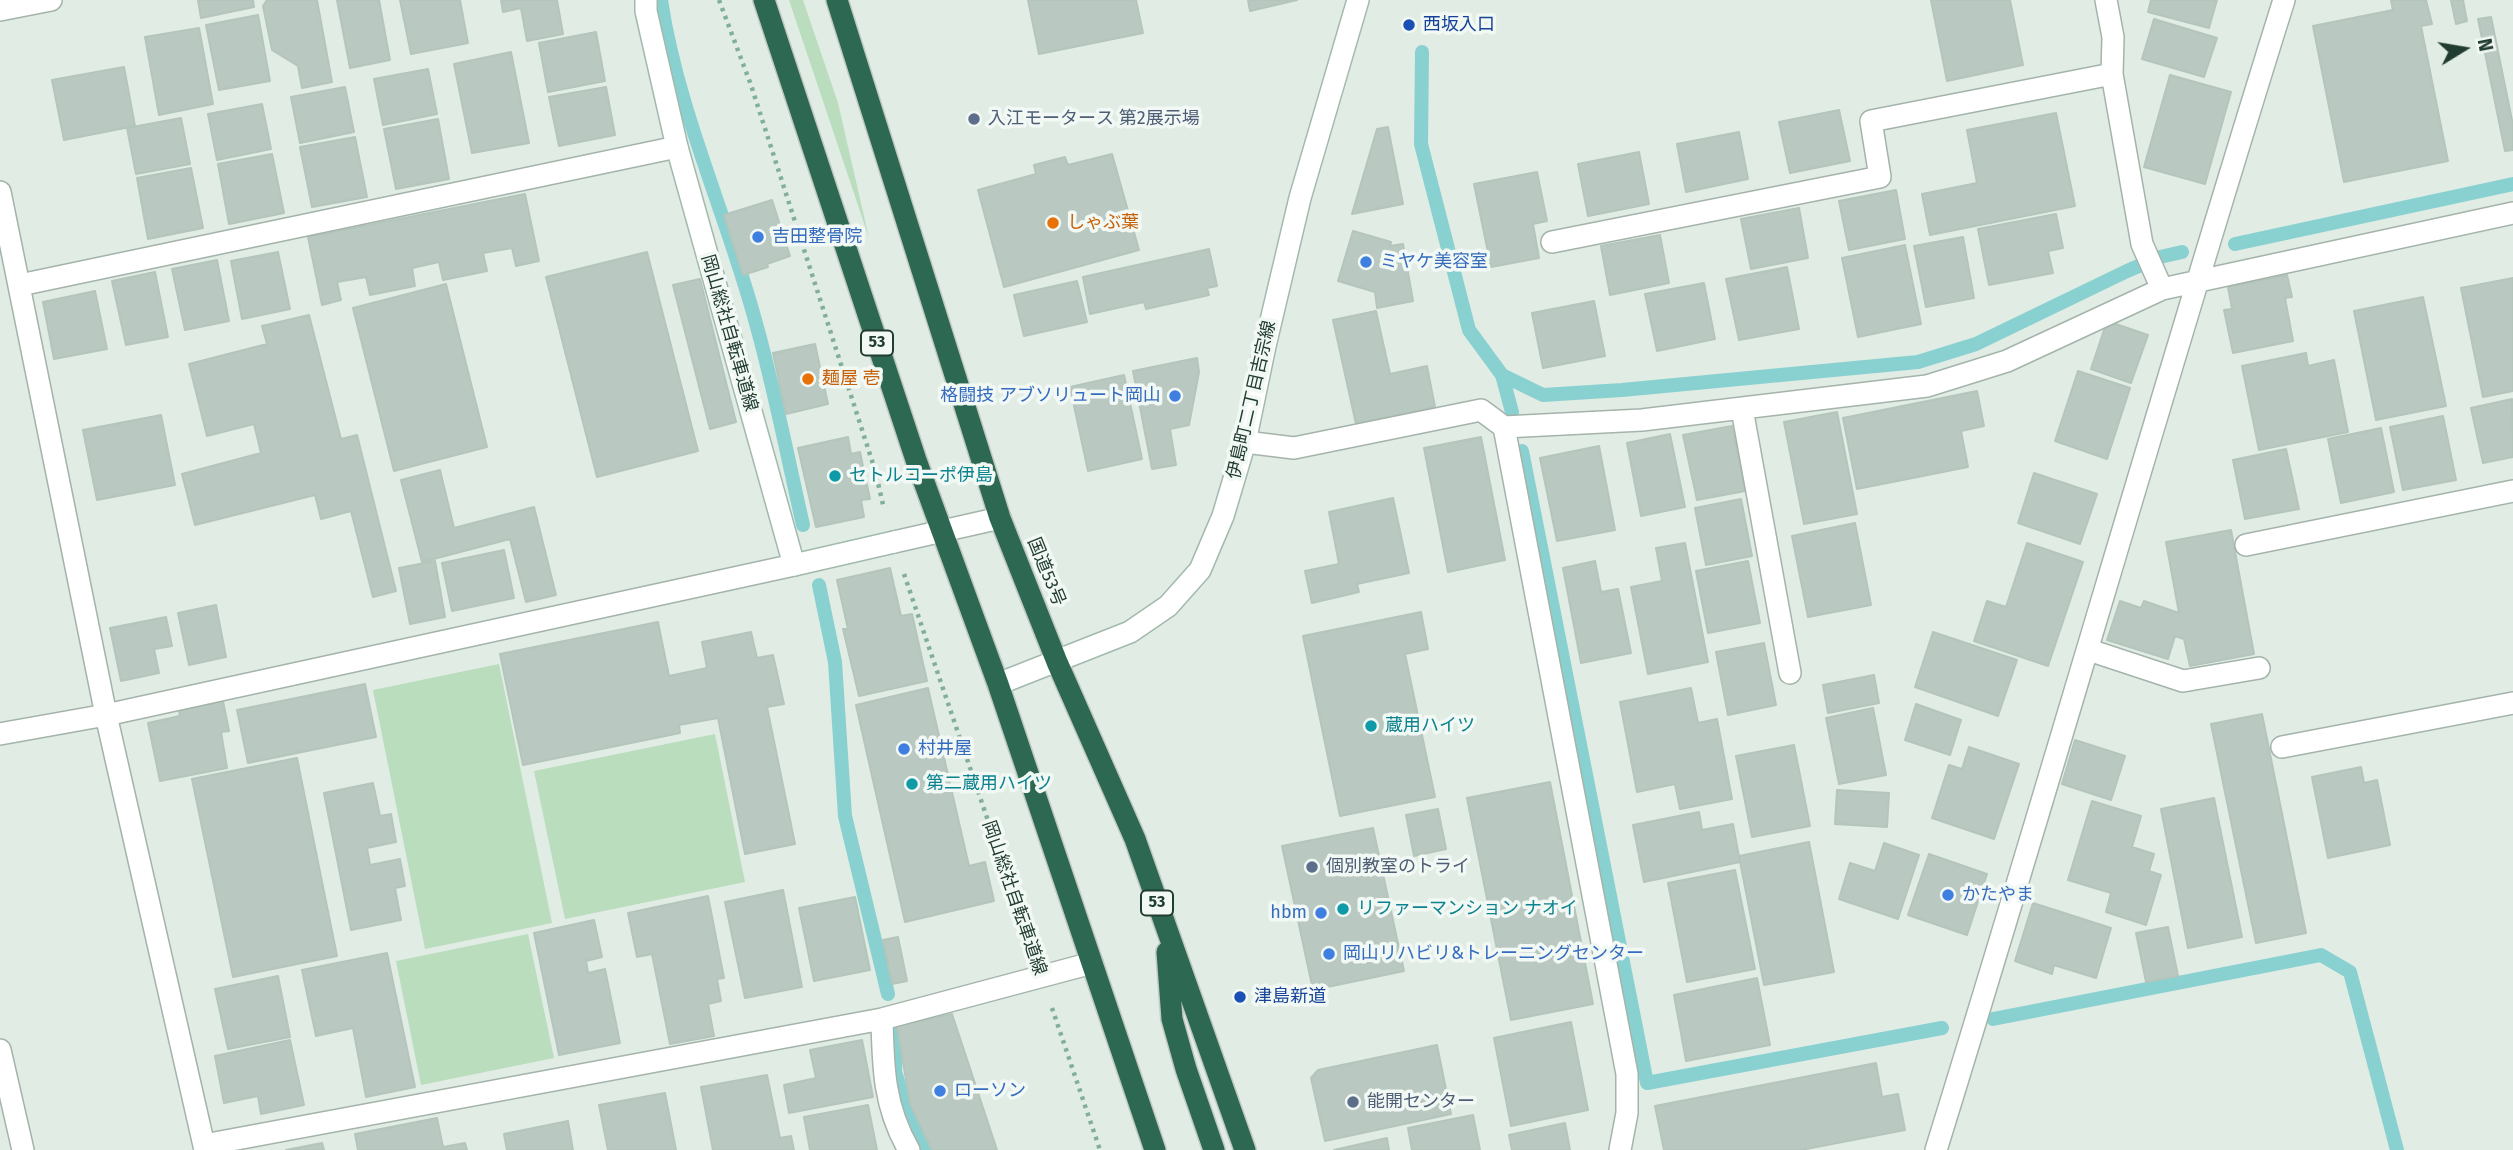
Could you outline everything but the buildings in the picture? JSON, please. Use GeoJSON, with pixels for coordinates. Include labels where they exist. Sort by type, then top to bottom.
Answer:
{"type":"FeatureCollection","features":[{"type":"Feature","properties":{"kind":"highway","name":"53"},"geometry":{"type":"LineString","coordinates":[[764,0],[941,532],[998,684],[1155,1150]]}},
{"type":"Feature","properties":{"kind":"highway","name":"国道53号"},"geometry":{"type":"LineString","coordinates":[[837,0],[1000,518],[1057,662],[1135,839],[1245,1150]]}},
{"type":"Feature","properties":{"kind":"highway","name":"53"},"geometry":{"type":"LineString","coordinates":[[1166,925],[1172,1019],[1214,1150]]}},
{"type":"Feature","properties":{"kind":"street"},"geometry":{"type":"LineString","coordinates":[[0,10],[51,0]]}},
{"type":"Feature","properties":{"kind":"street","name":"岡山総社自転車道線"},"geometry":{"type":"LineString","coordinates":[[646,0],[646,11],[677,147],[794,565]]}},
{"type":"Feature","properties":{"kind":"street","name":"伊島町二丁目吉宗線"},"geometry":{"type":"LineString","coordinates":[[998,684],[1130,632],[1168,606],[1200,570],[1223,516],[1245,442],[1300,198],[1358,0]]}},
{"type":"Feature","properties":{"kind":"street"},"geometry":{"type":"LineString","coordinates":[[2106,0],[2113,37],[2112,74],[2142,244],[2160,284]]}},
{"type":"Feature","properties":{"kind":"street"},"geometry":{"type":"LineString","coordinates":[[1936,1150],[2284,0]]}},
{"type":"Feature","properties":{"kind":"street"},"geometry":{"type":"LineString","coordinates":[[1552,242],[1881,177],[1871,121],[2112,74]]}},
{"type":"Feature","properties":{"kind":"street"},"geometry":{"type":"LineString","coordinates":[[20,285],[677,147]]}},
{"type":"Feature","properties":{"kind":"street"},"geometry":{"type":"LineString","coordinates":[[0,192],[106,715],[204,1147],[882,1019],[1092,963]]}},
{"type":"Feature","properties":{"kind":"street"},"geometry":{"type":"LineString","coordinates":[[1245,442],[1294,448],[1481,410],[1504,427],[1642,420],[1927,386],[2007,361],[2160,284],[2200,279],[2513,213]]}},
{"type":"Feature","properties":{"kind":"street"},"geometry":{"type":"LineString","coordinates":[[1742,408],[1790,673]]}},
{"type":"Feature","properties":{"kind":"street"},"geometry":{"type":"LineString","coordinates":[[1504,427],[1627,1074],[1627,1113],[1619,1150]]}},
{"type":"Feature","properties":{"kind":"street"},"geometry":{"type":"LineString","coordinates":[[2246,545],[2513,491]]}},
{"type":"Feature","properties":{"kind":"street"},"geometry":{"type":"LineString","coordinates":[[0,734],[106,715],[1000,518]]}},
{"type":"Feature","properties":{"kind":"street"},"geometry":{"type":"LineString","coordinates":[[2089,650],[2183,681],[2259,668]]}},
{"type":"Feature","properties":{"kind":"street"},"geometry":{"type":"LineString","coordinates":[[2282,747],[2513,704]]}},
{"type":"Feature","properties":{"kind":"street"},"geometry":{"type":"LineString","coordinates":[[882,1019],[883,1073],[897,1129],[909,1150]]}},
{"type":"Feature","properties":{"kind":"street"},"geometry":{"type":"LineString","coordinates":[[0,1051],[23,1150]]}},
{"type":"Feature","properties":{"kind":"path"},"geometry":{"type":"LineString","coordinates":[[719,0],[751,85],[875,470],[886,520]]}},
{"type":"Feature","properties":{"kind":"path","name":"岡山総社自転車道線"},"geometry":{"type":"LineString","coordinates":[[901,566],[1100,1150]]}},
{"type":"Feature","properties":{"kind":"green space"},"geometry":{"type":"Polygon","coordinates":[[[789,0],[803,0],[838,103],[869,238],[789,0]]]}},
{"type":"Feature","properties":{"kind":"green space"},"geometry":{"type":"Polygon","coordinates":[[[499,664],[552,923],[425,949],[373,690],[499,664]]]}},
{"type":"Feature","properties":{"kind":"green space"},"geometry":{"type":"Polygon","coordinates":[[[715,734],[745,882],[565,919],[534,771],[715,734]]]}},
{"type":"Feature","properties":{"kind":"green space"},"geometry":{"type":"Polygon","coordinates":[[[528,934],[554,1058],[421,1085],[396,961],[528,934]]]}},
{"type":"Feature","properties":{"kind":"waterway"},"geometry":{"type":"LineString","coordinates":[[661,0],[669,42],[691,124],[757,327],[803,525]]}},
{"type":"Feature","properties":{"kind":"waterway"},"geometry":{"type":"LineString","coordinates":[[1422,52],[1421,144],[1469,330],[1502,375],[1543,395],[1918,362],[1976,344],[2127,271],[2160,257],[2182,252]]}},
{"type":"Feature","properties":{"kind":"waterway"},"geometry":{"type":"LineString","coordinates":[[2235,244],[2513,184]]}},
{"type":"Feature","properties":{"kind":"waterway"},"geometry":{"type":"LineString","coordinates":[[1502,375],[1512,412]]}},
{"type":"Feature","properties":{"kind":"waterway"},"geometry":{"type":"LineString","coordinates":[[1522,451],[1647,1083],[1942,1028]]}},
{"type":"Feature","properties":{"kind":"waterway"},"geometry":{"type":"LineString","coordinates":[[819,585],[835,662],[845,816],[888,994]]}},
{"type":"Feature","properties":{"kind":"waterway"},"geometry":{"type":"LineString","coordinates":[[1993,1019],[2321,955],[2350,972],[2397,1150]]}},
{"type":"Feature","properties":{"kind":"waterway"},"geometry":{"type":"LineString","coordinates":[[896,1033],[895,1072],[906,1106],[928,1150]]}},
{"type":"Feature","properties":{"kind":"place","name":"西坂入口"},"geometry":{"type":"Point","coordinates":[1409,25]}},
{"type":"Feature","properties":{"kind":"place","name":"入江モータース 第2展示場"},"geometry":{"type":"Point","coordinates":[974,119]}},
{"type":"Feature","properties":{"kind":"place","name":"しゃぶ葉"},"geometry":{"type":"Point","coordinates":[1053,223]}},
{"type":"Feature","properties":{"kind":"place","name":"吉田整骨院"},"geometry":{"type":"Point","coordinates":[758,237]}},
{"type":"Feature","properties":{"kind":"place","name":"ミヤケ美容室"},"geometry":{"type":"Point","coordinates":[1366,262]}},
{"type":"Feature","properties":{"kind":"place","name":"麺屋 壱"},"geometry":{"type":"Point","coordinates":[808,379]}},
{"type":"Feature","properties":{"kind":"place","name":"格闘技 アブソリュート岡山"},"geometry":{"type":"Point","coordinates":[1175,396]}},
{"type":"Feature","properties":{"kind":"place","name":"セトルコーポ伊島"},"geometry":{"type":"Point","coordinates":[835,476]}},
{"type":"Feature","properties":{"kind":"place","name":"蔵用ハイツ"},"geometry":{"type":"Point","coordinates":[1371,726]}},
{"type":"Feature","properties":{"kind":"place","name":"村井屋"},"geometry":{"type":"Point","coordinates":[904,749]}},
{"type":"Feature","properties":{"kind":"place","name":"第二蔵用ハイツ"},"geometry":{"type":"Point","coordinates":[912,784]}},
{"type":"Feature","properties":{"kind":"place","name":"個別教室のトライ"},"geometry":{"type":"Point","coordinates":[1312,867]}},
{"type":"Feature","properties":{"kind":"place","name":"かたやま"},"geometry":{"type":"Point","coordinates":[1948,895]}},
{"type":"Feature","properties":{"kind":"place","name":"リファーマンション ナオイ"},"geometry":{"type":"Point","coordinates":[1343,909]}},
{"type":"Feature","properties":{"kind":"place","name":"hbm"},"geometry":{"type":"Point","coordinates":[1321,913]}},
{"type":"Feature","properties":{"kind":"place","name":"岡山リハビリ&トレーニングセンター"},"geometry":{"type":"Point","coordinates":[1329,954]}},
{"type":"Feature","properties":{"kind":"place","name":"津島新道"},"geometry":{"type":"Point","coordinates":[1240,997]}},
{"type":"Feature","properties":{"kind":"place","name":"ローソン"},"geometry":{"type":"Point","coordinates":[940,1091]}},
{"type":"Feature","properties":{"kind":"place","name":"能開センター"},"geometry":{"type":"Point","coordinates":[1353,1102]}}]}
